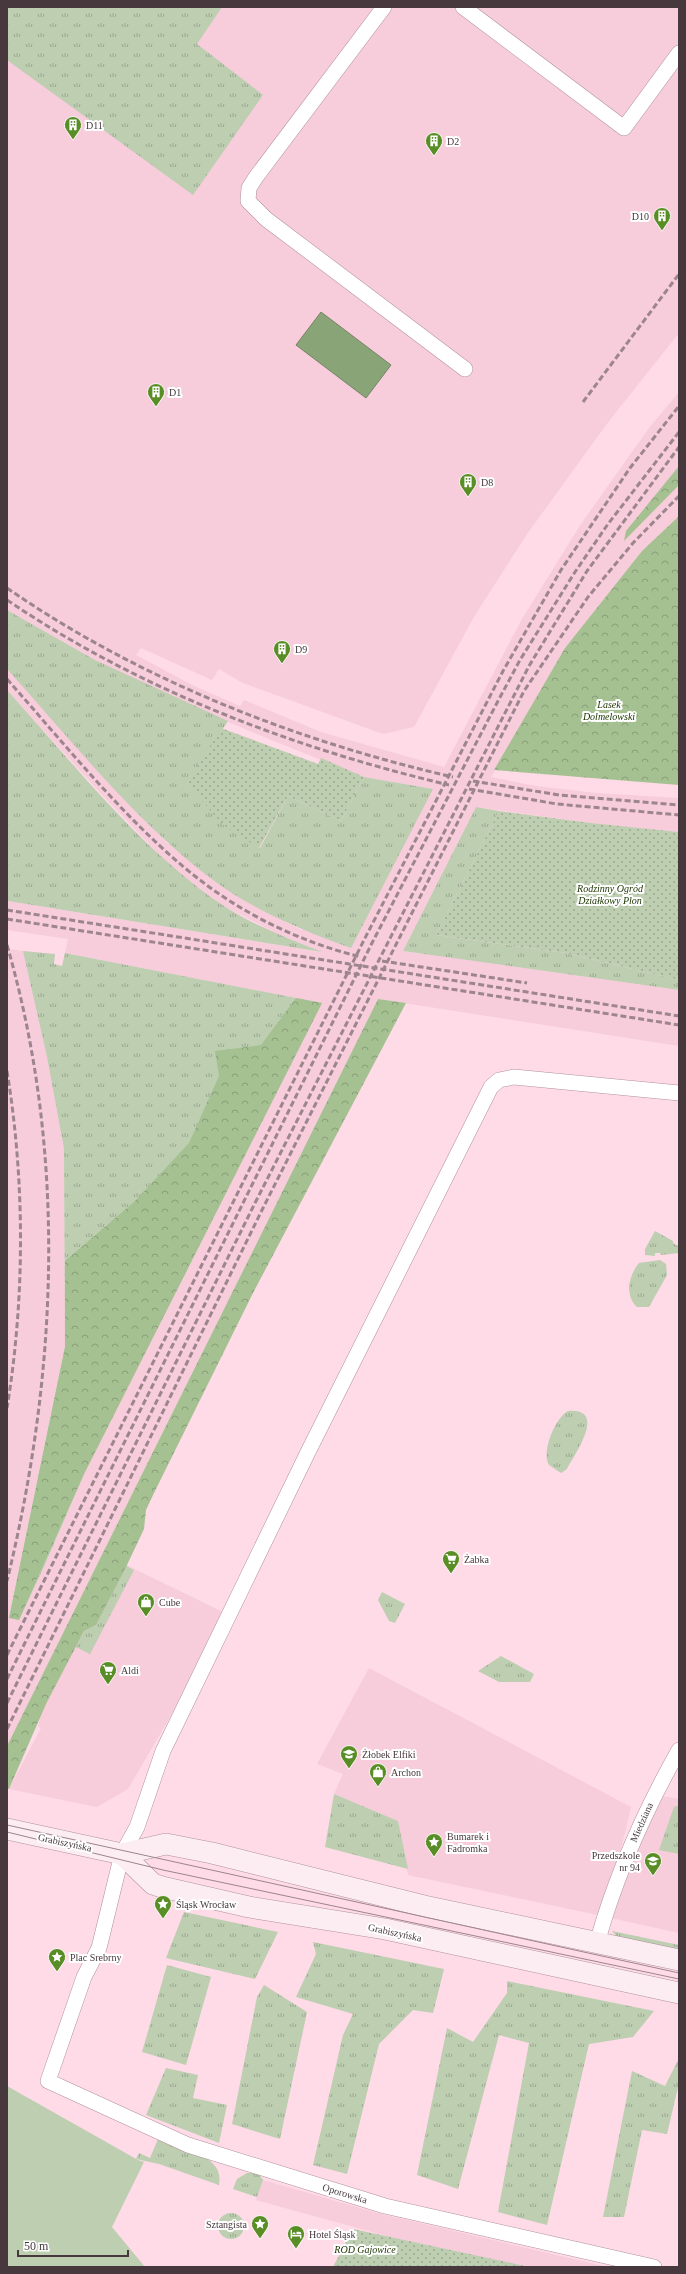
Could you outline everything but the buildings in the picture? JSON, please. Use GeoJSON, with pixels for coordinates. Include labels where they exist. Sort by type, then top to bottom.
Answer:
{"type":"FeatureCollection","features":[{"type":"Feature","properties":{"kind":"main road","name":"Grabiszyńska"},"geometry":{"type":"LineString","coordinates":[[7,1829],[122,1854],[166,1844],[172,1845],[240,1859],[424,1906],[679,1960]]}},
{"type":"Feature","properties":{"kind":"main road","name":"Grabiszyńska"},"geometry":{"type":"LineString","coordinates":[[122,1854],[152,1884],[162,1887],[249,1907],[385,1929],[679,1993]]}},
{"type":"Feature","properties":{"kind":"street"},"geometry":{"type":"LineString","coordinates":[[384,7],[256,177],[249,188],[248,201],[266,219],[465,369]]}},
{"type":"Feature","properties":{"kind":"street"},"geometry":{"type":"LineString","coordinates":[[463,7],[624,128],[679,54]]}},
{"type":"Feature","properties":{"kind":"street"},"geometry":{"type":"LineString","coordinates":[[122,1854],[137,1827],[163,1751],[174,1728],[308,1452],[491,1087],[499,1080],[514,1077],[679,1093]]}},
{"type":"Feature","properties":{"kind":"street","name":"Miedziana"},"geometry":{"type":"LineString","coordinates":[[597,1943],[626,1855],[652,1798],[679,1750]]}},
{"type":"Feature","properties":{"kind":"street","name":"Oporowska"},"geometry":{"type":"LineString","coordinates":[[122,1854],[100,1945],[84,1977],[48,2082],[188,2145],[385,2206],[654,2267]]}},
{"type":"Feature","properties":{"kind":"shaded area"},"geometry":{"type":"Polygon","coordinates":[[[7,7],[679,7],[679,333],[609,421],[527,534],[475,615],[414,727],[383,734],[243,683],[219,669],[212,680],[141,648],[136,655],[194,686],[240,706],[244,700],[321,732],[444,767],[522,619],[581,524],[649,428],[679,392],[679,516],[642,551],[565,648],[491,777],[536,786],[596,793],[679,798],[679,832],[591,823],[476,807],[403,951],[679,990],[679,1046],[378,999],[7,1746],[7,949],[23,951],[47,1057],[64,1149],[65,1347],[9,1617],[19,1620],[296,998],[65,953],[68,939],[7,930],[7,899],[8,901],[320,952],[274,932],[222,905],[173,869],[101,794],[7,690],[7,669],[166,842],[218,884],[258,908],[302,930],[433,789],[364,777],[271,740],[186,704],[95,660],[7,610],[7,7]]]}},
{"type":"Feature","properties":{"kind":"shaded area"},"geometry":{"type":"Polygon","coordinates":[[[321,312],[391,365],[366,398],[296,345],[321,312]]]}},
{"type":"Feature","properties":{"kind":"shaded area"},"geometry":{"type":"Polygon","coordinates":[[[116,1560],[223,1612],[170,1717],[128,1789],[97,1807],[9,1789],[41,1728],[38,1727],[44,1702],[116,1560]]]}},
{"type":"Feature","properties":{"kind":"shaded area"},"geometry":{"type":"Polygon","coordinates":[[[369,1668],[631,1807],[620,1853],[598,1915],[408,1875],[398,1821],[334,1794],[343,1774],[317,1764],[369,1668]]]}},
{"type":"Feature","properties":{"kind":"shaded area","name":"Przedszkole nr 94"},"geometry":{"type":"Polygon","coordinates":[[[662,1796],[679,1799],[679,1933],[611,1918],[632,1862],[638,1853],[637,1849],[662,1796]]]}},
{"type":"Feature","properties":{"kind":"shaded area"},"geometry":{"type":"Polygon","coordinates":[[[263,2180],[381,2214],[608,2267],[522,2267],[390,2237],[256,2200],[263,2180]]]}},
{"type":"Feature","properties":{"kind":"green space"},"geometry":{"type":"Polygon","coordinates":[[[7,7],[222,7],[197,44],[263,95],[193,195],[7,60],[7,7]]]}},
{"type":"Feature","properties":{"kind":"green space"},"geometry":{"type":"Polygon","coordinates":[[[679,466],[679,485],[624,541],[626,531],[679,466]]]}},
{"type":"Feature","properties":{"kind":"green space","name":"Lasek Dolmelowski"},"geometry":{"type":"Polygon","coordinates":[[[679,516],[679,785],[494,770],[565,648],[642,551],[679,516]]]}},
{"type":"Feature","properties":{"kind":"green space"},"geometry":{"type":"Polygon","coordinates":[[[7,610],[95,660],[228,721],[187,784],[260,848],[288,796],[341,821],[364,777],[433,789],[351,948],[316,935],[265,912],[217,883],[188,860],[133,809],[107,782],[7,669],[7,610]]]}},
{"type":"Feature","properties":{"kind":"green space"},"geometry":{"type":"Polygon","coordinates":[[[7,690],[108,804],[163,858],[192,882],[233,912],[270,931],[322,952],[8,901],[7,690]]]}},
{"type":"Feature","properties":{"kind":"green space"},"geometry":{"type":"Polygon","coordinates":[[[221,728],[318,764],[321,758],[364,777],[341,821],[288,796],[259,848],[223,825],[187,784],[221,728]]]}},
{"type":"Feature","properties":{"kind":"green space"},"geometry":{"type":"Polygon","coordinates":[[[476,807],[499,811],[436,935],[566,953],[679,980],[679,990],[403,951],[476,807]]]}},
{"type":"Feature","properties":{"kind":"green space","name":"Rodzinny Ogród Działkowy Plon"},"geometry":{"type":"Polygon","coordinates":[[[499,811],[591,823],[679,832],[679,980],[566,953],[436,935],[499,811]]]}},
{"type":"Feature","properties":{"kind":"green space"},"geometry":{"type":"Polygon","coordinates":[[[23,951],[55,954],[54,964],[62,966],[65,953],[322,1003],[84,1474],[19,1620],[9,1618],[65,1347],[64,1149],[47,1057],[23,951]]]}},
{"type":"Feature","properties":{"kind":"green space"},"geometry":{"type":"Polygon","coordinates":[[[296,998],[322,1003],[84,1474],[19,1620],[9,1618],[65,1347],[65,1261],[134,1202],[189,1143],[219,1076],[215,1051],[261,1045],[296,998]]]}},
{"type":"Feature","properties":{"kind":"green space"},"geometry":{"type":"Polygon","coordinates":[[[378,999],[406,1003],[253,1293],[146,1510],[144,1529],[127,1565],[96,1625],[84,1631],[46,1704],[9,1789],[7,1788],[7,1746],[378,999]]]}},
{"type":"Feature","properties":{"kind":"green space"},"geometry":{"type":"Polygon","coordinates":[[[655,1231],[673,1241],[673,1243],[678,1246],[679,1245],[679,1253],[661,1255],[660,1253],[655,1253],[655,1256],[645,1255],[645,1249],[655,1231]]]}},
{"type":"Feature","properties":{"kind":"green space"},"geometry":{"type":"Polygon","coordinates":[[[660,1260],[666,1264],[667,1275],[649,1307],[637,1307],[630,1297],[629,1291],[629,1285],[633,1273],[639,1263],[660,1260]]]}},
{"type":"Feature","properties":{"kind":"green space"},"geometry":{"type":"Polygon","coordinates":[[[568,1411],[580,1412],[586,1417],[586,1433],[567,1469],[561,1473],[549,1465],[547,1452],[548,1444],[554,1428],[558,1421],[568,1411]]]}},
{"type":"Feature","properties":{"kind":"green space"},"geometry":{"type":"Polygon","coordinates":[[[126,1566],[134,1570],[90,1654],[76,1647],[84,1631],[96,1625],[126,1566]]]}},
{"type":"Feature","properties":{"kind":"green space"},"geometry":{"type":"Polygon","coordinates":[[[382,1592],[405,1604],[395,1623],[389,1621],[378,1600],[382,1592]]]}},
{"type":"Feature","properties":{"kind":"green space"},"geometry":{"type":"Polygon","coordinates":[[[501,1656],[534,1674],[530,1682],[499,1682],[478,1671],[501,1656]]]}},
{"type":"Feature","properties":{"kind":"green space"},"geometry":{"type":"Polygon","coordinates":[[[334,1794],[398,1821],[408,1869],[325,1847],[334,1794]]]}},
{"type":"Feature","properties":{"kind":"green space"},"geometry":{"type":"Polygon","coordinates":[[[679,1806],[679,1854],[659,1850],[674,1807],[679,1806]]]}},
{"type":"Feature","properties":{"kind":"green space"},"geometry":{"type":"Polygon","coordinates":[[[184,1912],[278,1932],[255,1979],[166,1958],[184,1912]]]}},
{"type":"Feature","properties":{"kind":"green space"},"geometry":{"type":"Polygon","coordinates":[[[612,1931],[679,1945],[679,1952],[619,1939],[612,1931]]]}},
{"type":"Feature","properties":{"kind":"green space"},"geometry":{"type":"Polygon","coordinates":[[[313,1942],[444,1969],[433,2013],[413,2010],[379,2044],[347,2174],[313,2165],[343,2035],[353,2014],[296,1997],[316,1954],[313,1942]]]}},
{"type":"Feature","properties":{"kind":"green space"},"geometry":{"type":"Polygon","coordinates":[[[167,1965],[211,1977],[186,2065],[142,2052],[167,1965]]]}},
{"type":"Feature","properties":{"kind":"green space"},"geometry":{"type":"Polygon","coordinates":[[[507,1981],[654,2011],[633,2037],[589,2044],[547,2225],[498,2212],[529,2043],[499,2035],[458,2189],[417,2175],[447,2028],[473,2042],[507,1993],[507,1981]]]}},
{"type":"Feature","properties":{"kind":"green space"},"geometry":{"type":"Polygon","coordinates":[[[264,1985],[307,2012],[280,2139],[232,2124],[257,1997],[264,1985]]]}},
{"type":"Feature","properties":{"kind":"green space"},"geometry":{"type":"Polygon","coordinates":[[[679,2058],[679,2083],[667,2134],[642,2130],[624,2217],[603,2217],[632,2071],[665,2086],[679,2058]]]}},
{"type":"Feature","properties":{"kind":"green space"},"geometry":{"type":"Polygon","coordinates":[[[166,2068],[198,2075],[193,2098],[227,2105],[219,2143],[146,2115],[166,2068]]]}},
{"type":"Feature","properties":{"kind":"green space"},"geometry":{"type":"Polygon","coordinates":[[[7,2086],[144,2162],[112,2227],[145,2267],[7,2267],[7,2086]]]}},
{"type":"Feature","properties":{"kind":"green space"},"geometry":{"type":"Polygon","coordinates":[[[158,2139],[188,2149],[208,2159],[215,2166],[219,2175],[219,2185],[159,2164],[136,2159],[139,2153],[150,2158],[158,2139]]]}},
{"type":"Feature","properties":{"kind":"green space"},"geometry":{"type":"Polygon","coordinates":[[[247,2173],[258,2173],[263,2180],[257,2197],[233,2189],[237,2179],[247,2173]]]}},
{"type":"Feature","properties":{"kind":"green space"},"geometry":{"type":"Polygon","coordinates":[[[231,2213],[240,2217],[244,2226],[240,2235],[231,2239],[222,2235],[218,2226],[222,2217],[231,2213]]]}},
{"type":"Feature","properties":{"kind":"green space","name":"ROD Gajowice"},"geometry":{"type":"Polygon","coordinates":[[[353,2229],[521,2265],[528,2267],[333,2267],[353,2229]]]}},
{"type":"Feature","properties":{"kind":"tram line"},"geometry":{"type":"LineString","coordinates":[[7,1825],[679,1973]]}},
{"type":"Feature","properties":{"kind":"tram line"},"geometry":{"type":"LineString","coordinates":[[7,1832],[163,1870],[679,1979]]}},
{"type":"Feature","properties":{"kind":"railway"},"geometry":{"type":"LineString","coordinates":[[583,402],[679,274]]}},
{"type":"Feature","properties":{"kind":"railway"},"geometry":{"type":"LineString","coordinates":[[7,1655],[363,942],[503,671],[561,570],[630,468],[679,406]]}},
{"type":"Feature","properties":{"kind":"railway"},"geometry":{"type":"LineString","coordinates":[[7,1679],[372,943],[520,660],[575,572],[608,524],[679,432]]}},
{"type":"Feature","properties":{"kind":"railway"},"geometry":{"type":"LineString","coordinates":[[7,1703],[255,1203],[529,666],[587,571],[679,447]]}},
{"type":"Feature","properties":{"kind":"railway"},"geometry":{"type":"LineString","coordinates":[[7,1729],[263,1208],[524,691],[588,597],[633,543],[679,496]]}},
{"type":"Feature","properties":{"kind":"railway"},"geometry":{"type":"LineString","coordinates":[[7,588],[58,621],[111,651],[165,679],[221,704],[278,726],[336,745],[453,777]]}},
{"type":"Feature","properties":{"kind":"railway"},"geometry":{"type":"LineString","coordinates":[[7,600],[110,662],[219,712],[276,734],[333,753],[449,785]]}},
{"type":"Feature","properties":{"kind":"railway"},"geometry":{"type":"LineString","coordinates":[[7,679],[79,762],[131,817],[157,843],[212,889],[229,901],[284,930],[341,952],[361,957]]}},
{"type":"Feature","properties":{"kind":"railway"},"geometry":{"type":"LineString","coordinates":[[473,781],[559,795],[679,805]]}},
{"type":"Feature","properties":{"kind":"railway"},"geometry":{"type":"LineString","coordinates":[[469,789],[557,804],[679,815]]}},
{"type":"Feature","properties":{"kind":"railway"},"geometry":{"type":"LineString","coordinates":[[7,910],[679,1016]]}},
{"type":"Feature","properties":{"kind":"railway"},"geometry":{"type":"LineString","coordinates":[[7,919],[679,1025]]}},
{"type":"Feature","properties":{"kind":"railway"},"geometry":{"type":"LineString","coordinates":[[7,945],[26,1023],[39,1103],[47,1183],[49,1263],[45,1343],[37,1423],[24,1502],[7,1581]]}},
{"type":"Feature","properties":{"kind":"railway"},"geometry":{"type":"LineString","coordinates":[[382,961],[527,983]]}},
{"type":"Feature","properties":{"kind":"railway"},"geometry":{"type":"LineString","coordinates":[[7,1071],[13,1113],[20,1197],[20,1282],[13,1366],[7,1408]]}},
{"type":"Feature","properties":{"kind":"place","name":"D11"},"geometry":{"type":"Point","coordinates":[73,140]}},
{"type":"Feature","properties":{"kind":"place","name":"D2"},"geometry":{"type":"Point","coordinates":[434,156]}},
{"type":"Feature","properties":{"kind":"place","name":"D10"},"geometry":{"type":"Point","coordinates":[662,231]}},
{"type":"Feature","properties":{"kind":"place","name":"D1"},"geometry":{"type":"Point","coordinates":[156,407]}},
{"type":"Feature","properties":{"kind":"place","name":"D8"},"geometry":{"type":"Point","coordinates":[468,497]}},
{"type":"Feature","properties":{"kind":"place","name":"D9"},"geometry":{"type":"Point","coordinates":[282,664]}},
{"type":"Feature","properties":{"kind":"place","name":"Żabka"},"geometry":{"type":"Point","coordinates":[451,1574]}},
{"type":"Feature","properties":{"kind":"place","name":"Cube"},"geometry":{"type":"Point","coordinates":[146,1617]}},
{"type":"Feature","properties":{"kind":"place","name":"Aldi"},"geometry":{"type":"Point","coordinates":[108,1685]}},
{"type":"Feature","properties":{"kind":"place","name":"Żłobek Elfiki"},"geometry":{"type":"Point","coordinates":[349,1769]}},
{"type":"Feature","properties":{"kind":"place","name":"Archon"},"geometry":{"type":"Point","coordinates":[378,1787]}},
{"type":"Feature","properties":{"kind":"place","name":"Bumarek i Fadromka"},"geometry":{"type":"Point","coordinates":[434,1857]}},
{"type":"Feature","properties":{"kind":"place","name":"Przedszkole nr 94"},"geometry":{"type":"Point","coordinates":[653,1876]}},
{"type":"Feature","properties":{"kind":"place","name":"Śląsk Wrocław"},"geometry":{"type":"Point","coordinates":[163,1919]}},
{"type":"Feature","properties":{"kind":"place","name":"Plac Srebrny"},"geometry":{"type":"Point","coordinates":[57,1972]}},
{"type":"Feature","properties":{"kind":"place","name":"Sztangista"},"geometry":{"type":"Point","coordinates":[260,2239]}},
{"type":"Feature","properties":{"kind":"place","name":"Hotel Śląsk"},"geometry":{"type":"Point","coordinates":[296,2249]}}]}
